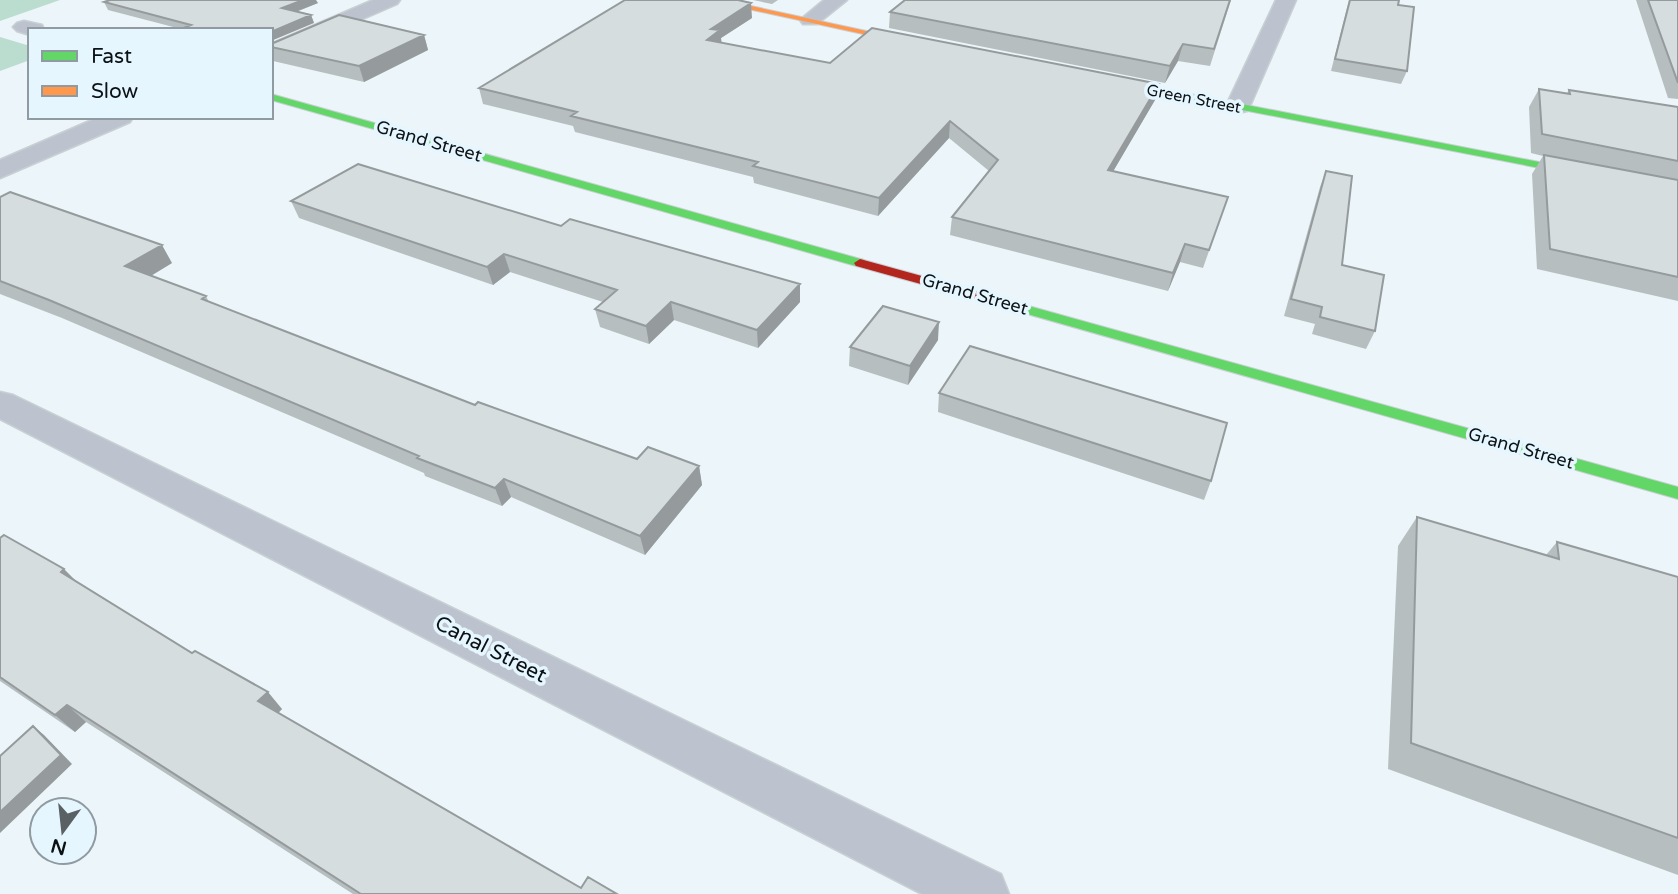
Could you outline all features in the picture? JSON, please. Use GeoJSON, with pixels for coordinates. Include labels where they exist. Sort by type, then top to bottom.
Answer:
{"type":"FeatureCollection","features":[{"type":"Feature","properties":{"kind":"street"},"geometry":{"type":"LineString","coordinates":[[273,51],[390,0]]}},
{"type":"Feature","properties":{"kind":"street"},"geometry":{"type":"LineString","coordinates":[[711,0],[928,45]]}},
{"type":"Feature","properties":{"kind":"street"},"geometry":{"type":"LineString","coordinates":[[810,20],[836,0]]}},
{"type":"Feature","properties":{"kind":"street"},"geometry":{"type":"LineString","coordinates":[[1238,106],[1286,0]]}},
{"type":"Feature","properties":{"kind":"street","name":"Green Street"},"geometry":{"type":"LineString","coordinates":[[1089,77],[1678,192]]}},
{"type":"Feature","properties":{"kind":"street","name":"Grand Street"},"geometry":{"type":"LineString","coordinates":[[273,98],[1678,493]]}},
{"type":"Feature","properties":{"kind":"street"},"geometry":{"type":"LineString","coordinates":[[0,170],[116,119]]}},
{"type":"Feature","properties":{"kind":"street","name":"Canal Street"},"geometry":{"type":"LineString","coordinates":[[0,404],[981,894]]}},
{"type":"Feature","properties":{"kind":"green space"},"geometry":{"type":"Polygon","coordinates":[[[0,0],[60,0],[0,21],[0,0]]]}},
{"type":"Feature","properties":{"kind":"green space"},"geometry":{"type":"Polygon","coordinates":[[[0,37],[28,45],[28,61],[0,71],[0,37]]]}},
{"type":"Feature","properties":{"kind":"building"},"geometry":{"type":"Polygon","coordinates":[[[303,0],[282,8],[311,15],[273,31],[273,28],[184,28],[191,25],[104,2],[303,0]]]}},
{"type":"Feature","properties":{"kind":"building"},"geometry":{"type":"Polygon","coordinates":[[[625,0],[738,0],[751,3],[711,29],[720,30],[707,40],[830,63],[872,28],[1159,84],[1108,170],[1228,197],[1209,250],[1185,244],[1173,273],[952,217],[998,160],[950,121],[879,198],[753,166],[758,162],[571,116],[577,112],[479,88],[625,0]]]}},
{"type":"Feature","properties":{"kind":"building"},"geometry":{"type":"Polygon","coordinates":[[[905,0],[1230,0],[1214,49],[1183,44],[1170,66],[890,12],[905,0]]]}},
{"type":"Feature","properties":{"kind":"building"},"geometry":{"type":"Polygon","coordinates":[[[1350,0],[1399,0],[1398,5],[1414,7],[1407,71],[1335,59],[1350,0]]]}},
{"type":"Feature","properties":{"kind":"building"},"geometry":{"type":"Polygon","coordinates":[[[1648,0],[1678,0],[1678,83],[1648,0]]]}},
{"type":"Feature","properties":{"kind":"building"},"geometry":{"type":"Polygon","coordinates":[[[339,15],[424,35],[359,66],[273,47],[273,43],[339,15]]]}},
{"type":"Feature","properties":{"kind":"building"},"geometry":{"type":"Polygon","coordinates":[[[1539,89],[1570,94],[1569,90],[1678,107],[1678,161],[1542,134],[1539,89]]]}},
{"type":"Feature","properties":{"kind":"building"},"geometry":{"type":"Polygon","coordinates":[[[1544,155],[1678,180],[1678,277],[1550,249],[1544,155]]]}},
{"type":"Feature","properties":{"kind":"building"},"geometry":{"type":"Polygon","coordinates":[[[358,164],[561,226],[570,219],[800,284],[757,330],[671,302],[646,326],[595,309],[617,290],[504,254],[487,267],[291,201],[358,164]]]}},
{"type":"Feature","properties":{"kind":"building"},"geometry":{"type":"Polygon","coordinates":[[[1326,171],[1352,176],[1342,265],[1384,275],[1375,331],[1320,317],[1322,307],[1291,299],[1326,171]]]}},
{"type":"Feature","properties":{"kind":"building"},"geometry":{"type":"Polygon","coordinates":[[[10,192],[162,245],[125,266],[206,296],[202,299],[475,405],[478,402],[637,459],[648,447],[699,466],[640,536],[504,479],[495,488],[417,458],[419,456],[0,281],[0,197],[10,192]]]}},
{"type":"Feature","properties":{"kind":"building"},"geometry":{"type":"Polygon","coordinates":[[[883,306],[939,322],[910,366],[850,347],[883,306]]]}},
{"type":"Feature","properties":{"kind":"building"},"geometry":{"type":"Polygon","coordinates":[[[970,346],[1227,423],[1211,481],[939,393],[970,346]]]}},
{"type":"Feature","properties":{"kind":"building"},"geometry":{"type":"Polygon","coordinates":[[[1417,517],[1559,559],[1557,542],[1678,577],[1678,838],[1411,743],[1417,517]]]}},
{"type":"Feature","properties":{"kind":"building"},"geometry":{"type":"Polygon","coordinates":[[[4,535],[64,569],[61,572],[192,653],[195,651],[268,692],[258,701],[581,888],[588,877],[617,894],[361,894],[67,705],[55,715],[0,677],[0,538],[4,535]]]}},
{"type":"Feature","properties":{"kind":"building"},"geometry":{"type":"Polygon","coordinates":[[[33,726],[61,755],[0,812],[0,756],[33,726]]]}},
{"type":"Feature","properties":{"kind":"traffic: fast"},"geometry":{"type":"LineString","coordinates":[[1108,81],[1678,192]]}},
{"type":"Feature","properties":{"kind":"traffic: fast"},"geometry":{"type":"LineString","coordinates":[[273,98],[860,263]]}},
{"type":"Feature","properties":{"kind":"traffic: fast"},"geometry":{"type":"LineString","coordinates":[[1018,307],[1678,493]]}},
{"type":"Feature","properties":{"kind":"traffic: slow"},"geometry":{"type":"LineString","coordinates":[[711,0],[918,43]]}},
{"type":"Feature","properties":{"kind":"traffic: jam"},"geometry":{"type":"LineString","coordinates":[[860,263],[1018,307]]}}]}
